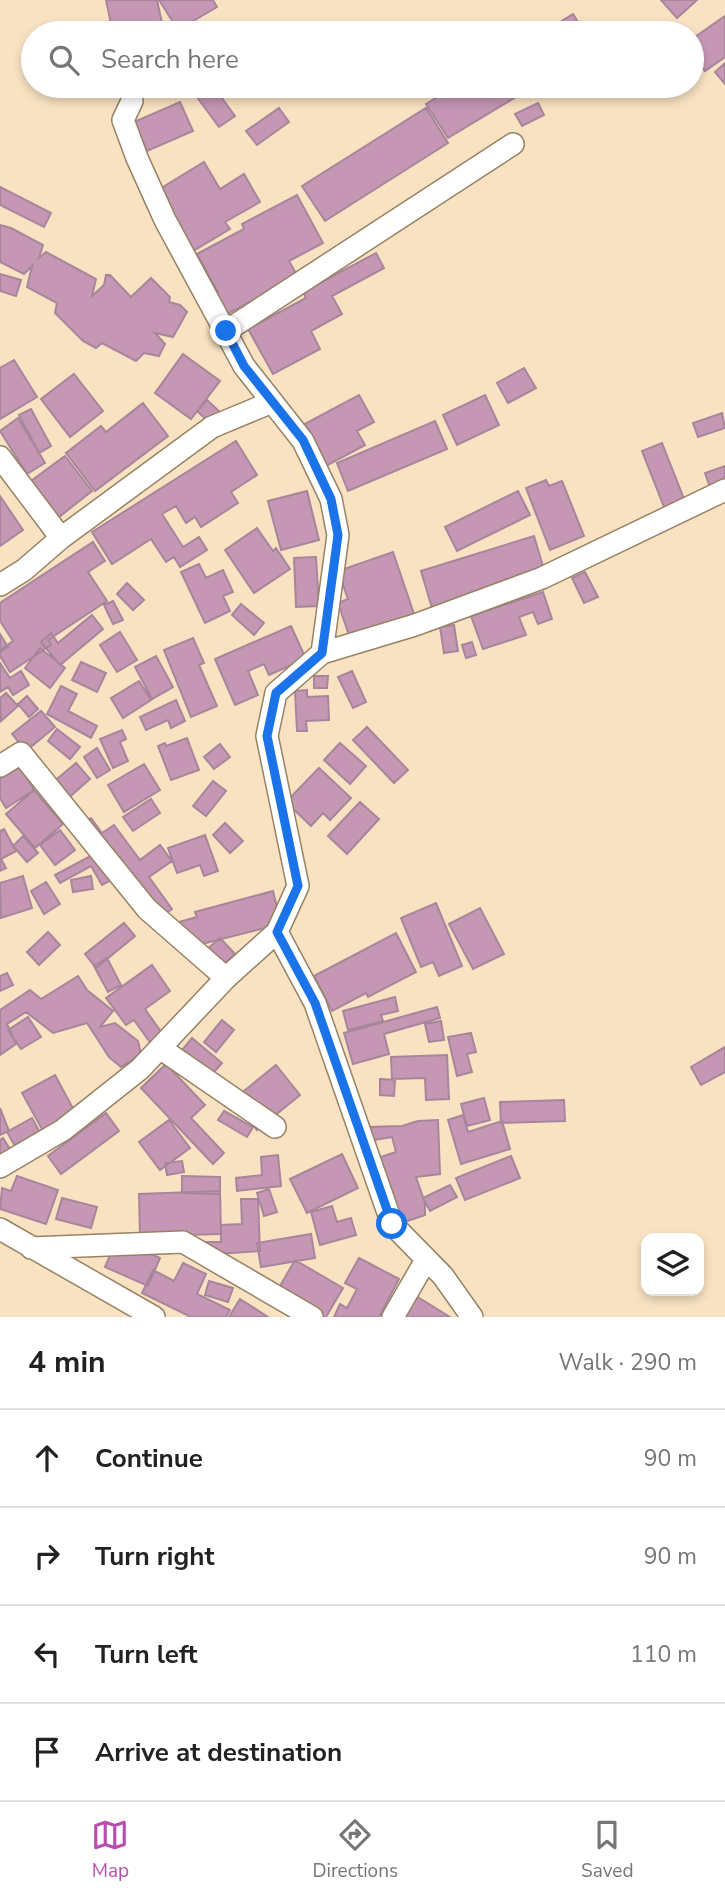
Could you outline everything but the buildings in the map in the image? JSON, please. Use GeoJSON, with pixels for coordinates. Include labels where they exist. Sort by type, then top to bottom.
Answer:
{"type":"FeatureCollection","features":[{"type":"Feature","properties":{"kind":"street"},"geometry":{"type":"LineString","coordinates":[[132,101],[124,120],[136,158],[165,220],[244,366],[303,440],[331,499],[338,535],[322,653]]}},
{"type":"Feature","properties":{"kind":"street"},"geometry":{"type":"LineString","coordinates":[[226,331],[513,144]]}},
{"type":"Feature","properties":{"kind":"street"},"geometry":{"type":"LineString","coordinates":[[0,585],[24,570],[61,538],[212,427],[272,402]]}},
{"type":"Feature","properties":{"kind":"street"},"geometry":{"type":"LineString","coordinates":[[0,457],[61,538]]}},
{"type":"Feature","properties":{"kind":"street"},"geometry":{"type":"LineString","coordinates":[[0,1167],[63,1130],[141,1069],[226,978],[277,932],[298,886],[267,736],[276,693],[322,653],[415,625],[542,578],[725,490]]}},
{"type":"Feature","properties":{"kind":"street"},"geometry":{"type":"LineString","coordinates":[[0,766],[21,753],[147,909],[226,978]]}},
{"type":"Feature","properties":{"kind":"street"},"geometry":{"type":"LineString","coordinates":[[277,932],[315,1003],[392,1224],[443,1276],[472,1317]]}},
{"type":"Feature","properties":{"kind":"street"},"geometry":{"type":"LineString","coordinates":[[160,1048],[275,1127]]}},
{"type":"Feature","properties":{"kind":"street"},"geometry":{"type":"LineString","coordinates":[[0,1228],[153,1317]]}},
{"type":"Feature","properties":{"kind":"street"},"geometry":{"type":"LineString","coordinates":[[31,1248],[183,1242],[312,1317]]}},
{"type":"Feature","properties":{"kind":"street"},"geometry":{"type":"LineString","coordinates":[[393,1317],[426,1260]]}},
{"type":"Feature","properties":{"kind":"route"},"geometry":{"type":"LineString","coordinates":[[226,331],[244,366],[303,440],[331,499],[338,535],[322,653],[276,693],[267,736],[298,886],[277,932],[315,1003],[392,1224]]}}]}
